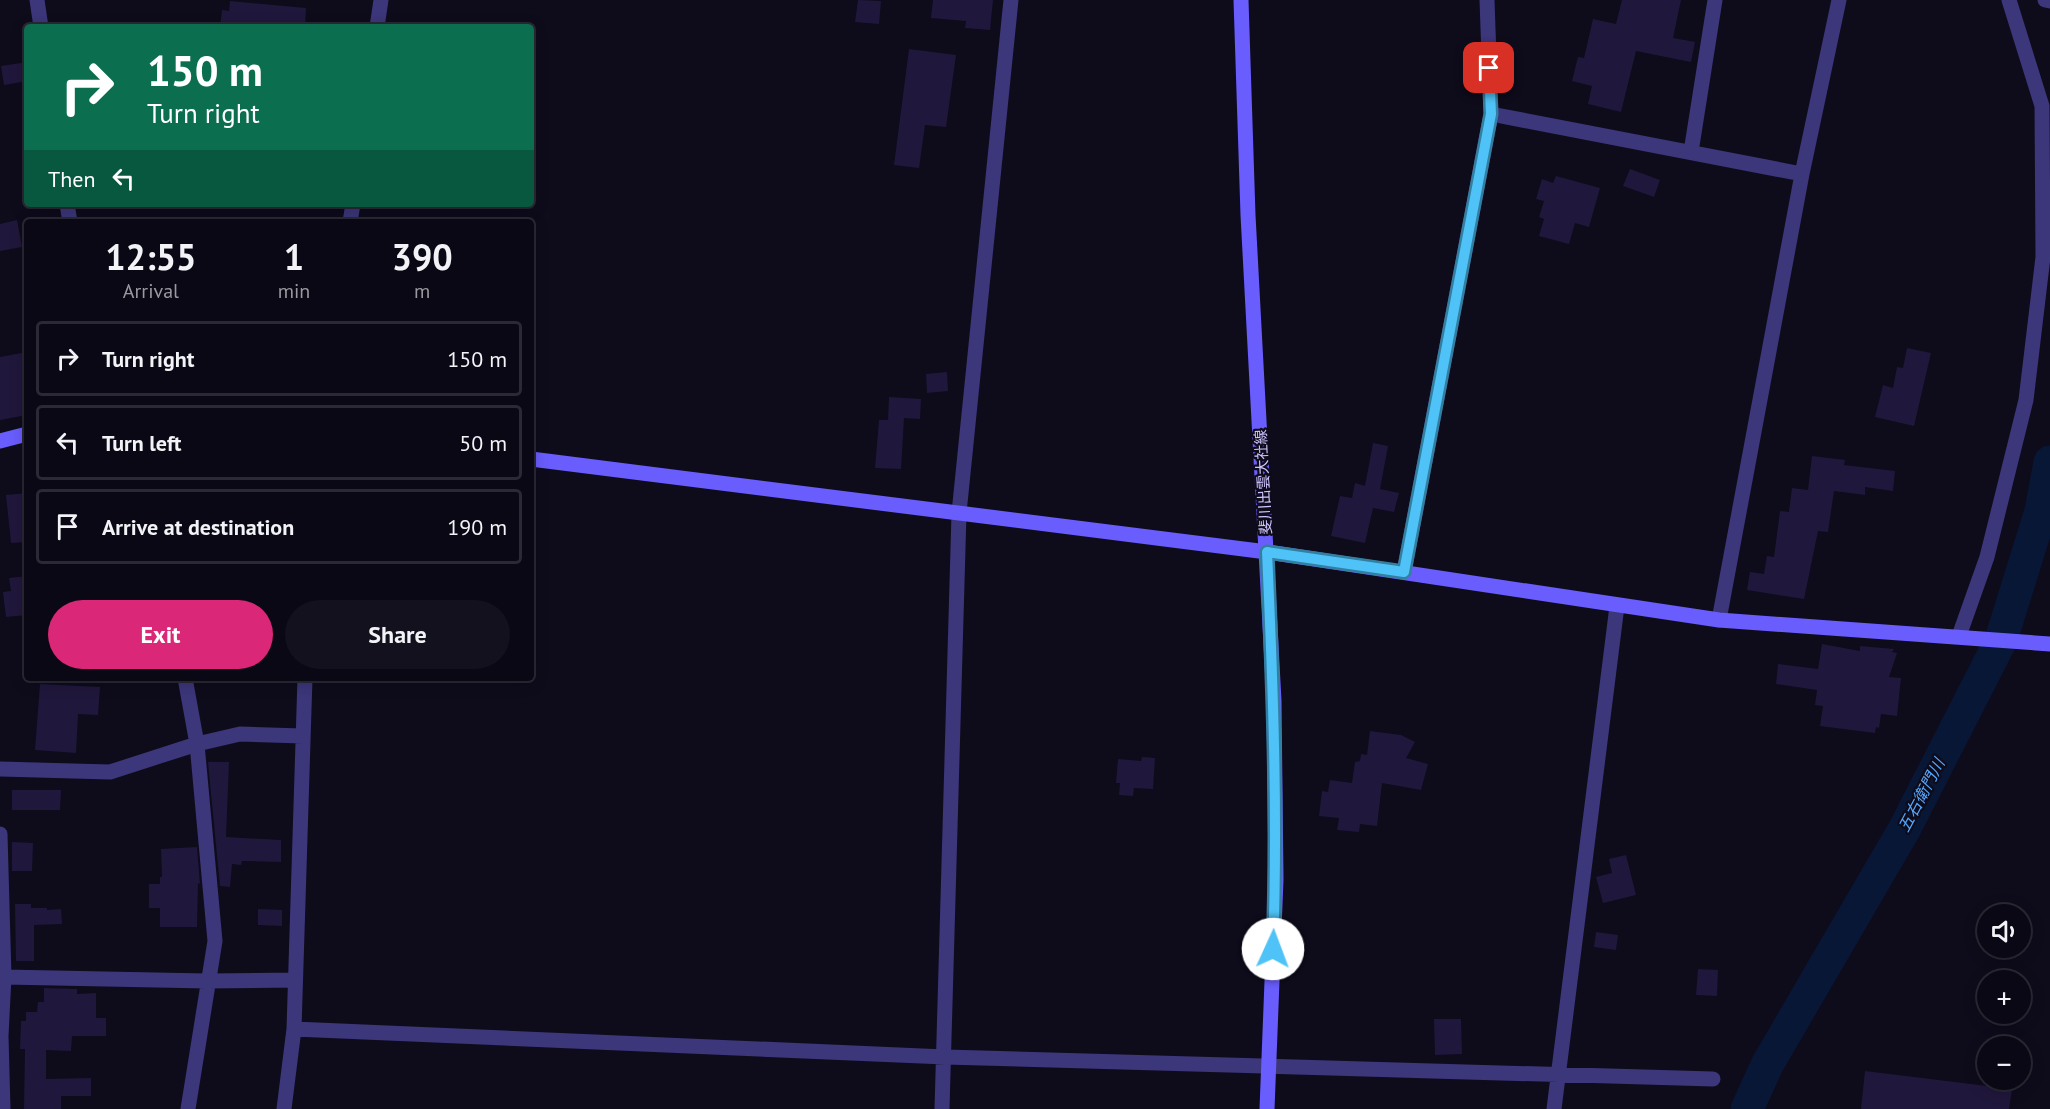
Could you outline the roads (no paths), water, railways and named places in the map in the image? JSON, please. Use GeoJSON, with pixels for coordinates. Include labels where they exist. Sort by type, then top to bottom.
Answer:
{"type":"FeatureCollection","features":[{"type":"Feature","properties":{"kind":"street"},"geometry":{"type":"LineString","coordinates":[[36,0],[40,24]]}},
{"type":"Feature","properties":{"kind":"street"},"geometry":{"type":"LineString","coordinates":[[377,24],[381,0]]}},
{"type":"Feature","properties":{"kind":"street"},"geometry":{"type":"LineString","coordinates":[[942,1109],[959,513],[1011,0]]}},
{"type":"Feature","properties":{"kind":"street","name":"斐川出雲大社線"},"geometry":{"type":"LineString","coordinates":[[1241,0],[1248,215],[1274,701],[1276,879],[1267,1109]]}},
{"type":"Feature","properties":{"kind":"street"},"geometry":{"type":"LineString","coordinates":[[1404,572],[1491,114],[1487,0]]}},
{"type":"Feature","properties":{"kind":"street"},"geometry":{"type":"LineString","coordinates":[[1691,152],[1715,0]]}},
{"type":"Feature","properties":{"kind":"street"},"geometry":{"type":"LineString","coordinates":[[1719,620],[1802,174],[1839,0]]}},
{"type":"Feature","properties":{"kind":"street"},"geometry":{"type":"LineString","coordinates":[[1959,636],[1987,557],[2026,400],[2043,257],[2042,106],[2009,0]]}},
{"type":"Feature","properties":{"kind":"street"},"geometry":{"type":"LineString","coordinates":[[2045,0],[2050,1]]}},
{"type":"Feature","properties":{"kind":"street"},"geometry":{"type":"LineString","coordinates":[[1491,114],[1802,174]]}},
{"type":"Feature","properties":{"kind":"street"},"geometry":{"type":"LineString","coordinates":[[0,441],[24,435]]}},
{"type":"Feature","properties":{"kind":"street"},"geometry":{"type":"LineString","coordinates":[[534,459],[1267,552],[1719,620],[2047,644]]}},
{"type":"Feature","properties":{"kind":"street"},"geometry":{"type":"LineString","coordinates":[[1554,1109],[1617,606]]}},
{"type":"Feature","properties":{"kind":"street"},"geometry":{"type":"LineString","coordinates":[[186,681],[197,744],[215,941],[188,1109]]}},
{"type":"Feature","properties":{"kind":"street"},"geometry":{"type":"LineString","coordinates":[[284,1109],[294,1029],[305,681]]}},
{"type":"Feature","properties":{"kind":"street"},"geometry":{"type":"LineString","coordinates":[[0,770],[110,772],[197,744],[240,734],[302,736]]}},
{"type":"Feature","properties":{"kind":"street"},"geometry":{"type":"LineString","coordinates":[[0,834],[4,977],[1,1036],[3,1109]]}},
{"type":"Feature","properties":{"kind":"street"},"geometry":{"type":"LineString","coordinates":[[4,977],[207,981],[295,980]]}},
{"type":"Feature","properties":{"kind":"street"},"geometry":{"type":"LineString","coordinates":[[294,1029],[945,1057],[1713,1078]]}},
{"type":"Feature","properties":{"kind":"waterway","name":"五右衛門川"},"geometry":{"type":"LineString","coordinates":[[1747,1109],[1767,1065],[1905,828],[2001,640],[2041,511],[2050,462]]}}]}
